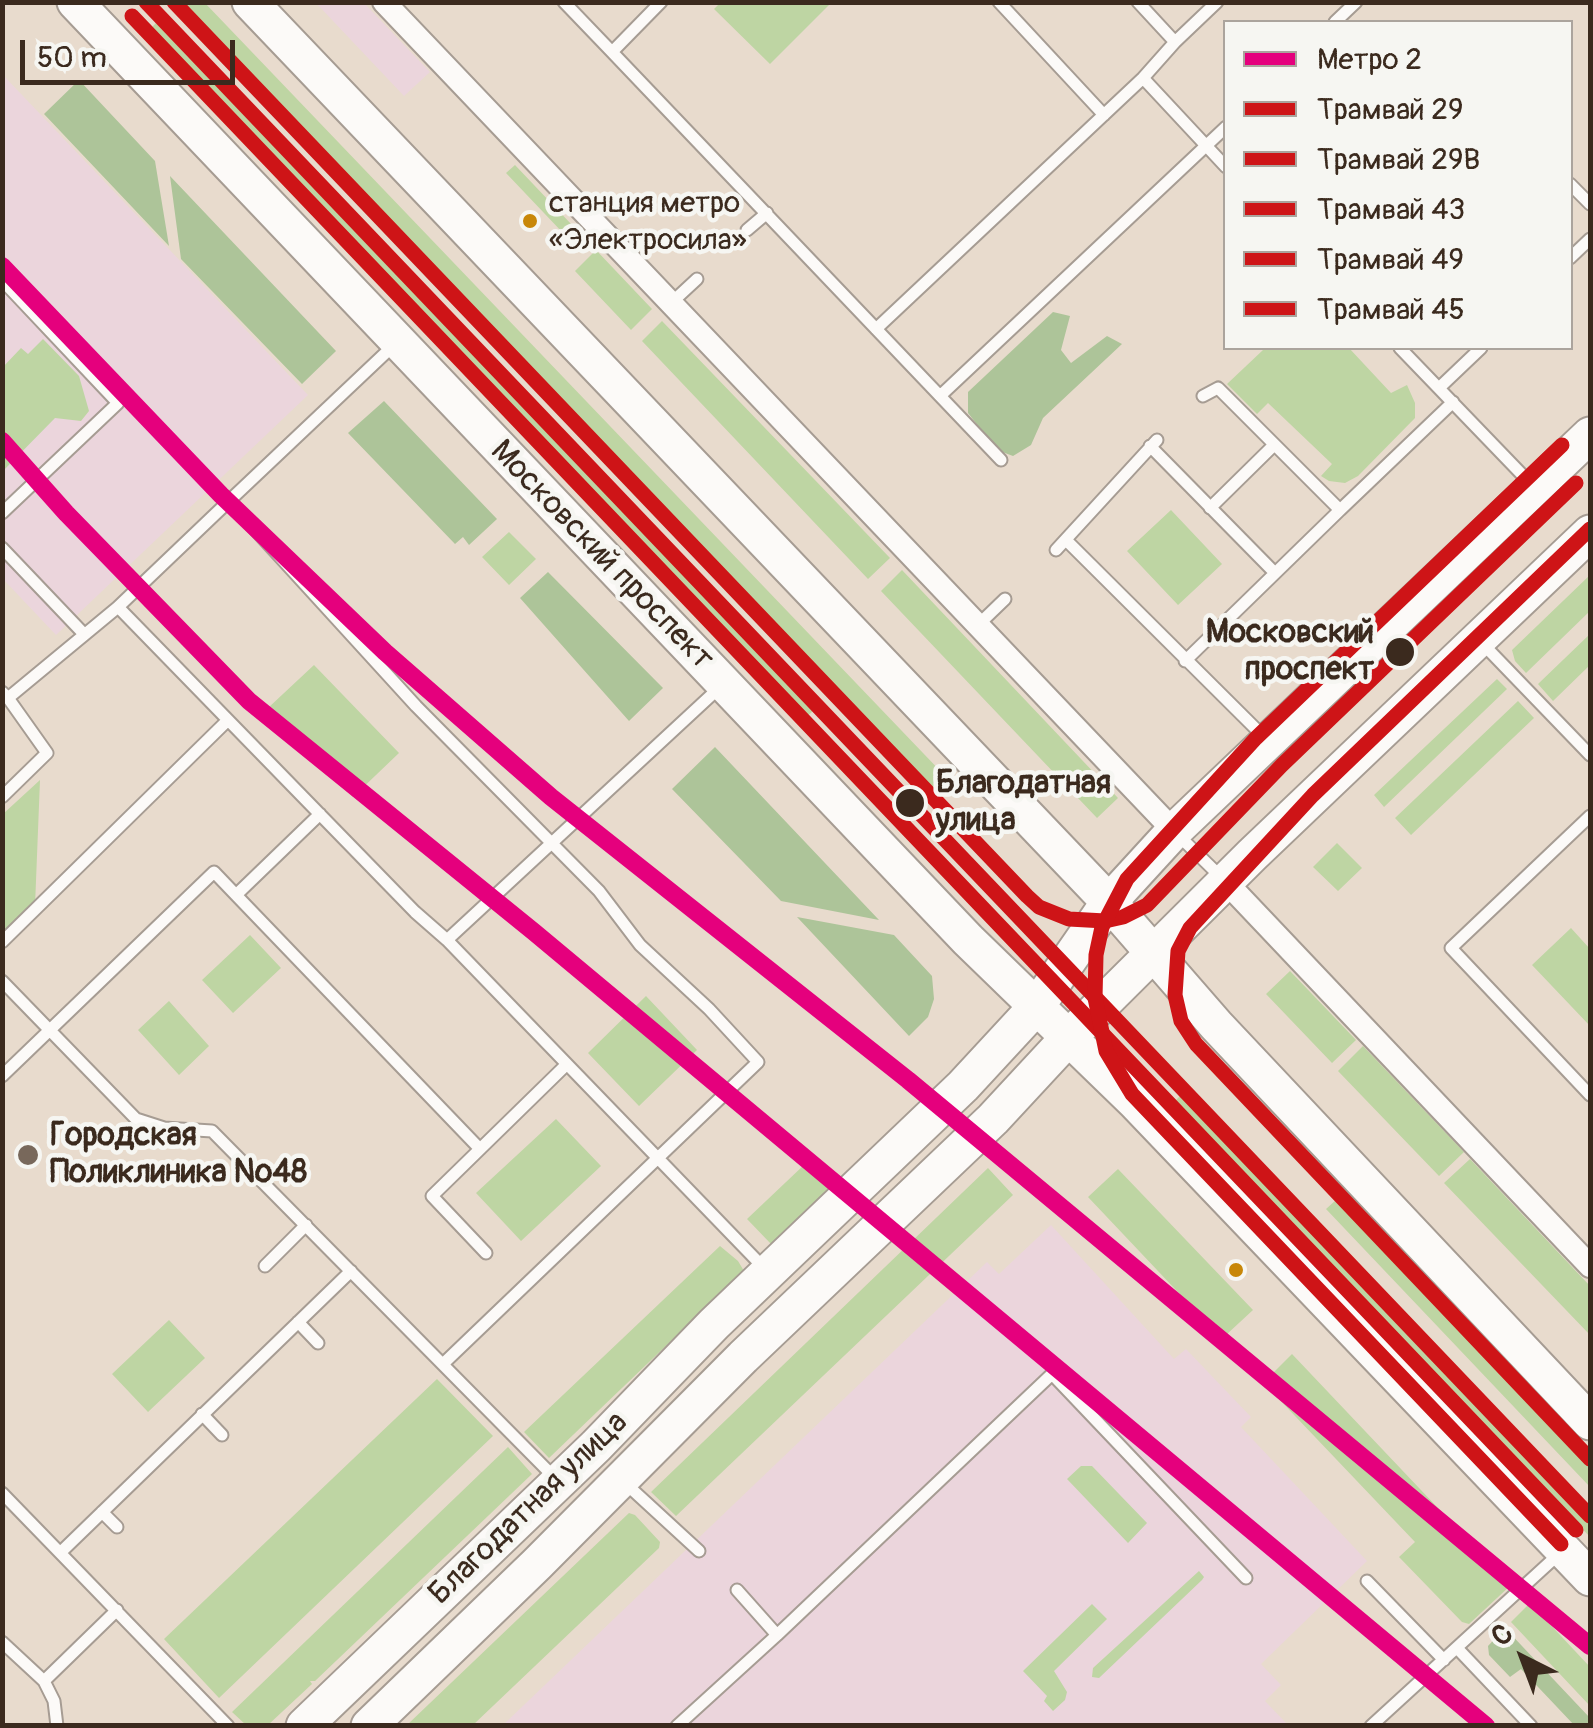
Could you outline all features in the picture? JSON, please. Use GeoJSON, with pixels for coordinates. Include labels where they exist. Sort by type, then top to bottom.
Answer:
{"type":"FeatureCollection","features":[{"type":"Feature","properties":{"kind":"main road","name":"Московский проспект"},"geometry":{"type":"LineString","coordinates":[[76,2],[968,940],[1070,1036],[1590,1578]]}},
{"type":"Feature","properties":{"kind":"main road"},"geometry":{"type":"LineString","coordinates":[[250,2],[1109,902],[1229,1039],[1590,1422]]}},
{"type":"Feature","properties":{"kind":"main road","name":"Благодатная улица"},"geometry":{"type":"LineString","coordinates":[[304,1726],[963,1086],[1037,1006],[1109,902],[1174,831],[1590,435]]}},
{"type":"Feature","properties":{"kind":"main road","name":"Благодатная улица"},"geometry":{"type":"LineString","coordinates":[[369,1726],[744,1356],[993,1118],[1225,882],[1590,533]]}},
{"type":"Feature","properties":{"kind":"street"},"geometry":{"type":"LineString","coordinates":[[384,2],[1174,831]]}},
{"type":"Feature","properties":{"kind":"street"},"geometry":{"type":"LineString","coordinates":[[1225,882],[1590,1266]]}},
{"type":"Feature","properties":{"kind":"lane"},"geometry":{"type":"LineString","coordinates":[[564,2],[1001,460]]}},
{"type":"Feature","properties":{"kind":"lane"},"geometry":{"type":"LineString","coordinates":[[612,52],[661,2]]}},
{"type":"Feature","properties":{"kind":"lane"},"geometry":{"type":"LineString","coordinates":[[998,2],[1104,115]]}},
{"type":"Feature","properties":{"kind":"lane"},"geometry":{"type":"LineString","coordinates":[[1138,2],[1175,42]]}},
{"type":"Feature","properties":{"kind":"lane"},"geometry":{"type":"LineString","coordinates":[[876,329],[1143,78],[1217,2]]}},
{"type":"Feature","properties":{"kind":"lane"},"geometry":{"type":"LineString","coordinates":[[1337,20],[1356,2]]}},
{"type":"Feature","properties":{"kind":"lane"},"geometry":{"type":"LineString","coordinates":[[1143,78],[1223,163]]}},
{"type":"Feature","properties":{"kind":"lane"},"geometry":{"type":"LineString","coordinates":[[940,396],[1223,130]]}},
{"type":"Feature","properties":{"kind":"lane"},"geometry":{"type":"LineString","coordinates":[[748,230],[767,213]]}},
{"type":"Feature","properties":{"kind":"lane"},"geometry":{"type":"LineString","coordinates":[[670,304],[697,279]]}},
{"type":"Feature","properties":{"kind":"lane"},"geometry":{"type":"LineString","coordinates":[[2,280],[118,402],[2,514]]}},
{"type":"Feature","properties":{"kind":"lane"},"geometry":{"type":"LineString","coordinates":[[2,796],[47,754],[5,695],[118,607],[397,342]]}},
{"type":"Feature","properties":{"kind":"lane"},"geometry":{"type":"LineString","coordinates":[[1402,350],[1534,488]]}},
{"type":"Feature","properties":{"kind":"lane"},"geometry":{"type":"LineString","coordinates":[[1440,388],[1479,350]]}},
{"type":"Feature","properties":{"kind":"lane"},"geometry":{"type":"LineString","coordinates":[[1203,396],[1218,388],[1340,510]]}},
{"type":"Feature","properties":{"kind":"lane"},"geometry":{"type":"LineString","coordinates":[[1185,661],[1453,402]]}},
{"type":"Feature","properties":{"kind":"lane"},"geometry":{"type":"LineString","coordinates":[[1056,550],[1153,443],[1275,573]]}},
{"type":"Feature","properties":{"kind":"lane"},"geometry":{"type":"LineString","coordinates":[[1210,508],[1274,445]]}},
{"type":"Feature","properties":{"kind":"lane"},"geometry":{"type":"LineString","coordinates":[[229,501],[416,706],[600,891],[640,945],[710,1009],[758,1062],[444,1363]]}},
{"type":"Feature","properties":{"kind":"lane"},"geometry":{"type":"LineString","coordinates":[[1066,540],[1268,741]]}},
{"type":"Feature","properties":{"kind":"lane"},"geometry":{"type":"LineString","coordinates":[[2,548],[84,632]]}},
{"type":"Feature","properties":{"kind":"lane"},"geometry":{"type":"LineString","coordinates":[[976,626],[1004,599]]}},
{"type":"Feature","properties":{"kind":"lane"},"geometry":{"type":"LineString","coordinates":[[118,607],[415,912],[448,940],[768,1272]]}},
{"type":"Feature","properties":{"kind":"lane"},"geometry":{"type":"LineString","coordinates":[[1478,639],[1590,756]]}},
{"type":"Feature","properties":{"kind":"lane"},"geometry":{"type":"LineString","coordinates":[[448,940],[724,684]]}},
{"type":"Feature","properties":{"kind":"lane"},"geometry":{"type":"LineString","coordinates":[[2,942],[228,720]]}},
{"type":"Feature","properties":{"kind":"lane"},"geometry":{"type":"LineString","coordinates":[[236,895],[320,814]]}},
{"type":"Feature","properties":{"kind":"lane"},"geometry":{"type":"LineString","coordinates":[[1590,816],[1451,948],[1590,1095]]}},
{"type":"Feature","properties":{"kind":"lane"},"geometry":{"type":"LineString","coordinates":[[1174,831],[1225,882]]}},
{"type":"Feature","properties":{"kind":"lane"},"geometry":{"type":"LineString","coordinates":[[2,1076],[214,872],[480,1148]]}},
{"type":"Feature","properties":{"kind":"lane"},"geometry":{"type":"LineString","coordinates":[[2,981],[136,1118],[164,1128],[212,1131],[558,1482]]}},
{"type":"Feature","properties":{"kind":"lane"},"geometry":{"type":"LineString","coordinates":[[486,1253],[432,1196],[566,1064]]}},
{"type":"Feature","properties":{"kind":"lane"},"geometry":{"type":"LineString","coordinates":[[265,1266],[306,1225]]}},
{"type":"Feature","properties":{"kind":"lane"},"geometry":{"type":"LineString","coordinates":[[61,1552],[351,1271]]}},
{"type":"Feature","properties":{"kind":"lane"},"geometry":{"type":"LineString","coordinates":[[298,1322],[318,1343]]}},
{"type":"Feature","properties":{"kind":"lane"},"geometry":{"type":"LineString","coordinates":[[676,1726],[1052,1374],[1246,1578]]}},
{"type":"Feature","properties":{"kind":"lane"},"geometry":{"type":"LineString","coordinates":[[202,1414],[222,1436]]}},
{"type":"Feature","properties":{"kind":"lane"},"geometry":{"type":"LineString","coordinates":[[622,1480],[699,1551]]}},
{"type":"Feature","properties":{"kind":"lane"},"geometry":{"type":"LineString","coordinates":[[2,1492],[228,1726]]}},
{"type":"Feature","properties":{"kind":"lane"},"geometry":{"type":"LineString","coordinates":[[102,1512],[117,1527]]}},
{"type":"Feature","properties":{"kind":"lane"},"geometry":{"type":"LineString","coordinates":[[1370,1726],[1563,1550]]}},
{"type":"Feature","properties":{"kind":"lane"},"geometry":{"type":"LineString","coordinates":[[1367,1581],[1444,1660]]}},
{"type":"Feature","properties":{"kind":"lane"},"geometry":{"type":"LineString","coordinates":[[736,1590],[777,1635]]}},
{"type":"Feature","properties":{"kind":"lane"},"geometry":{"type":"LineString","coordinates":[[44,1681],[117,1610]]}},
{"type":"Feature","properties":{"kind":"lane"},"geometry":{"type":"LineString","coordinates":[[2,1642],[44,1681],[54,1701],[57,1726]]}},
{"type":"Feature","properties":{"kind":"lane"},"geometry":{"type":"LineString","coordinates":[[1457,1648],[1531,1726]]}},
{"type":"Feature","properties":{"kind":"shaded area"},"geometry":{"type":"Polygon","coordinates":[[[316,3],[364,3],[430,72],[404,96],[316,3]]]}},
{"type":"Feature","properties":{"kind":"shaded area"},"geometry":{"type":"Polygon","coordinates":[[[2,74],[308,395],[56,635],[3,579],[2,74]]]}},
{"type":"Feature","properties":{"kind":"shaded area"},"geometry":{"type":"Polygon","coordinates":[[[1051,1225],[1174,1359],[1186,1349],[1251,1417],[1241,1427],[1367,1561],[1261,1664],[1281,1685],[1265,1701],[1288,1725],[502,1726],[987,1262],[999,1274],[1051,1225]]]}},
{"type":"Feature","properties":{"kind":"green space"},"geometry":{"type":"Polygon","coordinates":[[[720,2],[831,3],[770,64],[714,9],[720,2]]]}},
{"type":"Feature","properties":{"kind":"green space"},"geometry":{"type":"Polygon","coordinates":[[[178,3],[205,3],[946,777],[932,791],[178,3]]]}},
{"type":"Feature","properties":{"kind":"green space"},"geometry":{"type":"Polygon","coordinates":[[[156,23],[813,711],[801,722],[144,35],[156,23]]]}},
{"type":"Feature","properties":{"kind":"green space"},"geometry":{"type":"Polygon","coordinates":[[[79,80],[155,161],[169,246],[44,114],[79,80]]]}},
{"type":"Feature","properties":{"kind":"green space"},"geometry":{"type":"Polygon","coordinates":[[[515,165],[572,225],[563,233],[506,173],[515,165]]]}},
{"type":"Feature","properties":{"kind":"green space"},"geometry":{"type":"Polygon","coordinates":[[[170,176],[336,351],[302,384],[181,259],[170,176]]]}},
{"type":"Feature","properties":{"kind":"green space"},"geometry":{"type":"Polygon","coordinates":[[[596,250],[652,309],[631,330],[575,271],[596,250]]]}},
{"type":"Feature","properties":{"kind":"green space"},"geometry":{"type":"Polygon","coordinates":[[[1053,312],[1070,316],[1061,350],[1071,363],[1107,336],[1122,344],[1043,418],[1031,445],[1013,456],[997,450],[968,413],[968,392],[1053,312]]]}},
{"type":"Feature","properties":{"kind":"green space"},"geometry":{"type":"Polygon","coordinates":[[[662,321],[890,558],[868,579],[642,341],[662,321]]]}},
{"type":"Feature","properties":{"kind":"green space"},"geometry":{"type":"Polygon","coordinates":[[[43,339],[79,376],[89,411],[81,421],[55,418],[3,471],[3,367],[21,348],[28,354],[43,339]]]}},
{"type":"Feature","properties":{"kind":"green space"},"geometry":{"type":"Polygon","coordinates":[[[1263,350],[1351,350],[1391,393],[1407,385],[1415,403],[1415,418],[1358,476],[1345,483],[1329,481],[1321,476],[1332,464],[1268,403],[1257,414],[1227,384],[1263,350]]]}},
{"type":"Feature","properties":{"kind":"green space"},"geometry":{"type":"Polygon","coordinates":[[[384,401],[497,519],[469,545],[463,537],[455,544],[348,433],[384,401]]]}},
{"type":"Feature","properties":{"kind":"green space"},"geometry":{"type":"Polygon","coordinates":[[[1171,510],[1222,564],[1178,605],[1127,551],[1171,510]]]}},
{"type":"Feature","properties":{"kind":"green space"},"geometry":{"type":"Polygon","coordinates":[[[509,532],[536,559],[509,585],[482,557],[509,532]]]}},
{"type":"Feature","properties":{"kind":"green space"},"geometry":{"type":"Polygon","coordinates":[[[902,570],[1118,798],[1097,818],[881,591],[902,570]]]}},
{"type":"Feature","properties":{"kind":"green space"},"geometry":{"type":"Polygon","coordinates":[[[548,572],[663,688],[629,721],[520,598],[548,572]]]}},
{"type":"Feature","properties":{"kind":"green space"},"geometry":{"type":"Polygon","coordinates":[[[1590,575],[1590,611],[1526,673],[1515,661],[1512,650],[1590,575]]]}},
{"type":"Feature","properties":{"kind":"green space"},"geometry":{"type":"Polygon","coordinates":[[[1590,634],[1590,665],[1553,701],[1538,684],[1590,634]]]}},
{"type":"Feature","properties":{"kind":"green space"},"geometry":{"type":"Polygon","coordinates":[[[314,665],[399,753],[353,797],[268,708],[314,665]]]}},
{"type":"Feature","properties":{"kind":"green space"},"geometry":{"type":"Polygon","coordinates":[[[1497,679],[1507,689],[1384,807],[1374,795],[1497,679]]]}},
{"type":"Feature","properties":{"kind":"green space"},"geometry":{"type":"Polygon","coordinates":[[[1518,701],[1534,718],[1411,835],[1395,818],[1518,701]]]}},
{"type":"Feature","properties":{"kind":"green space"},"geometry":{"type":"Polygon","coordinates":[[[715,747],[879,920],[781,901],[672,789],[715,747]]]}},
{"type":"Feature","properties":{"kind":"green space"},"geometry":{"type":"Polygon","coordinates":[[[40,780],[35,906],[3,937],[3,814],[40,780]]]}},
{"type":"Feature","properties":{"kind":"green space"},"geometry":{"type":"Polygon","coordinates":[[[1337,843],[1362,868],[1338,891],[1313,867],[1337,843]]]}},
{"type":"Feature","properties":{"kind":"green space"},"geometry":{"type":"Polygon","coordinates":[[[797,917],[894,935],[932,976],[934,999],[928,1017],[909,1036],[797,917]]]}},
{"type":"Feature","properties":{"kind":"green space"},"geometry":{"type":"Polygon","coordinates":[[[1571,928],[1590,949],[1590,1026],[1532,965],[1571,928]]]}},
{"type":"Feature","properties":{"kind":"green space"},"geometry":{"type":"Polygon","coordinates":[[[250,935],[281,968],[233,1013],[202,980],[250,935]]]}},
{"type":"Feature","properties":{"kind":"green space"},"geometry":{"type":"Polygon","coordinates":[[[1290,971],[1356,1040],[1332,1063],[1266,994],[1290,971]]]}},
{"type":"Feature","properties":{"kind":"green space"},"geometry":{"type":"Polygon","coordinates":[[[646,996],[697,1050],[639,1106],[588,1053],[646,996]]]}},
{"type":"Feature","properties":{"kind":"green space"},"geometry":{"type":"Polygon","coordinates":[[[169,1001],[209,1046],[179,1075],[138,1030],[169,1001]]]}},
{"type":"Feature","properties":{"kind":"green space"},"geometry":{"type":"Polygon","coordinates":[[[1363,1046],[1464,1152],[1439,1176],[1338,1071],[1363,1046]]]}},
{"type":"Feature","properties":{"kind":"green space"},"geometry":{"type":"Polygon","coordinates":[[[1182,1094],[1590,1523],[1590,1537],[1175,1101],[1182,1094]]]}},
{"type":"Feature","properties":{"kind":"green space"},"geometry":{"type":"Polygon","coordinates":[[[556,1119],[601,1166],[521,1241],[476,1193],[556,1119]]]}},
{"type":"Feature","properties":{"kind":"green space"},"geometry":{"type":"Polygon","coordinates":[[[1470,1159],[1590,1286],[1590,1335],[1444,1183],[1470,1159]]]}},
{"type":"Feature","properties":{"kind":"green space"},"geometry":{"type":"Polygon","coordinates":[[[805,1164],[829,1189],[771,1244],[747,1219],[805,1164]]]}},
{"type":"Feature","properties":{"kind":"green space"},"geometry":{"type":"Polygon","coordinates":[[[988,1168],[1013,1195],[676,1516],[651,1492],[988,1168]]]}},
{"type":"Feature","properties":{"kind":"green space"},"geometry":{"type":"Polygon","coordinates":[[[1118,1169],[1253,1310],[1226,1335],[1215,1323],[1210,1326],[1088,1197],[1118,1169]]]}},
{"type":"Feature","properties":{"kind":"green space"},"geometry":{"type":"Polygon","coordinates":[[[1336,1200],[1590,1466],[1590,1487],[1326,1209],[1336,1200]]]}},
{"type":"Feature","properties":{"kind":"green space"},"geometry":{"type":"Polygon","coordinates":[[[720,1246],[744,1271],[549,1458],[524,1432],[720,1246]]]}},
{"type":"Feature","properties":{"kind":"green space"},"geometry":{"type":"Polygon","coordinates":[[[169,1320],[205,1358],[148,1412],[112,1374],[169,1320]]]}},
{"type":"Feature","properties":{"kind":"green space"},"geometry":{"type":"Polygon","coordinates":[[[1292,1354],[1511,1585],[1469,1624],[1462,1622],[1399,1557],[1415,1542],[1276,1396],[1280,1392],[1267,1379],[1292,1354]]]}},
{"type":"Feature","properties":{"kind":"green space"},"geometry":{"type":"Polygon","coordinates":[[[437,1379],[493,1436],[219,1698],[164,1639],[437,1379]]]}},
{"type":"Feature","properties":{"kind":"green space"},"geometry":{"type":"Polygon","coordinates":[[[508,1447],[532,1474],[268,1725],[246,1725],[232,1712],[508,1447]]]}},
{"type":"Feature","properties":{"kind":"green space"},"geometry":{"type":"Polygon","coordinates":[[[1081,1466],[1092,1466],[1147,1523],[1128,1543],[1067,1479],[1081,1466]]]}},
{"type":"Feature","properties":{"kind":"green space"},"geometry":{"type":"Polygon","coordinates":[[[629,1513],[660,1542],[659,1548],[473,1725],[407,1725],[629,1513]]]}},
{"type":"Feature","properties":{"kind":"green space"},"geometry":{"type":"Polygon","coordinates":[[[1199,1571],[1202,1580],[1099,1678],[1092,1677],[1093,1668],[1199,1571]]]}},
{"type":"Feature","properties":{"kind":"green space"},"geometry":{"type":"Polygon","coordinates":[[[1530,1603],[1590,1667],[1590,1706],[1511,1622],[1530,1603]]]}},
{"type":"Feature","properties":{"kind":"green space"},"geometry":{"type":"Polygon","coordinates":[[[1092,1604],[1107,1619],[1054,1671],[1067,1692],[1065,1700],[1053,1711],[1044,1701],[1047,1696],[1023,1671],[1092,1604]]]}},
{"type":"Feature","properties":{"kind":"green space"},"geometry":{"type":"Polygon","coordinates":[[[1505,1628],[1590,1718],[1590,1725],[1574,1725],[1521,1669],[1510,1677],[1489,1655],[1488,1646],[1505,1628]]]}},
{"type":"Feature","properties":{"kind":"metro line","name":"2"},"geometry":{"type":"LineString","coordinates":[[2,266],[221,495],[385,652],[551,797],[908,1080],[1590,1646]]}},
{"type":"Feature","properties":{"kind":"metro line","name":"2"},"geometry":{"type":"LineString","coordinates":[[2,441],[66,513],[249,701],[534,932],[1486,1726]]}},
{"type":"Feature","properties":{"kind":"tram line","name":"29"},"geometry":{"type":"LineString","coordinates":[[146,2],[1590,1516]]}},
{"type":"Feature","properties":{"kind":"tram line","name":"43"},"geometry":{"type":"LineString","coordinates":[[174,2],[1027,896],[1039,907],[1069,919],[1105,921],[1147,905],[1282,765],[1576,483]]}},
{"type":"Feature","properties":{"kind":"tram line","name":"29В"},"geometry":{"type":"LineString","coordinates":[[132,16],[1576,1530]]}},
{"type":"Feature","properties":{"kind":"tram line","name":"49"},"geometry":{"type":"LineString","coordinates":[[1561,1544],[1132,1094],[1106,1051],[1095,998],[1096,955],[1102,927],[1127,879],[1256,738],[1562,445]]}},
{"type":"Feature","properties":{"kind":"tram line","name":"45"},"geometry":{"type":"LineString","coordinates":[[1590,529],[1313,795],[1190,928],[1178,951],[1175,995],[1181,1021],[1196,1044],[1590,1459]]}},
{"type":"Feature","properties":{"kind":"place","name":"станция метро «Электросила»"},"geometry":{"type":"Point","coordinates":[530,221]}},
{"type":"Feature","properties":{"kind":"place","name":"Московский проспект"},"geometry":{"type":"Point","coordinates":[1400,652]}},
{"type":"Feature","properties":{"kind":"place","name":"Благодатная улица"},"geometry":{"type":"Point","coordinates":[910,803]}},
{"type":"Feature","properties":{"kind":"place","name":"Городская Поликлиника №48"},"geometry":{"type":"Point","coordinates":[28,1155]}}]}
